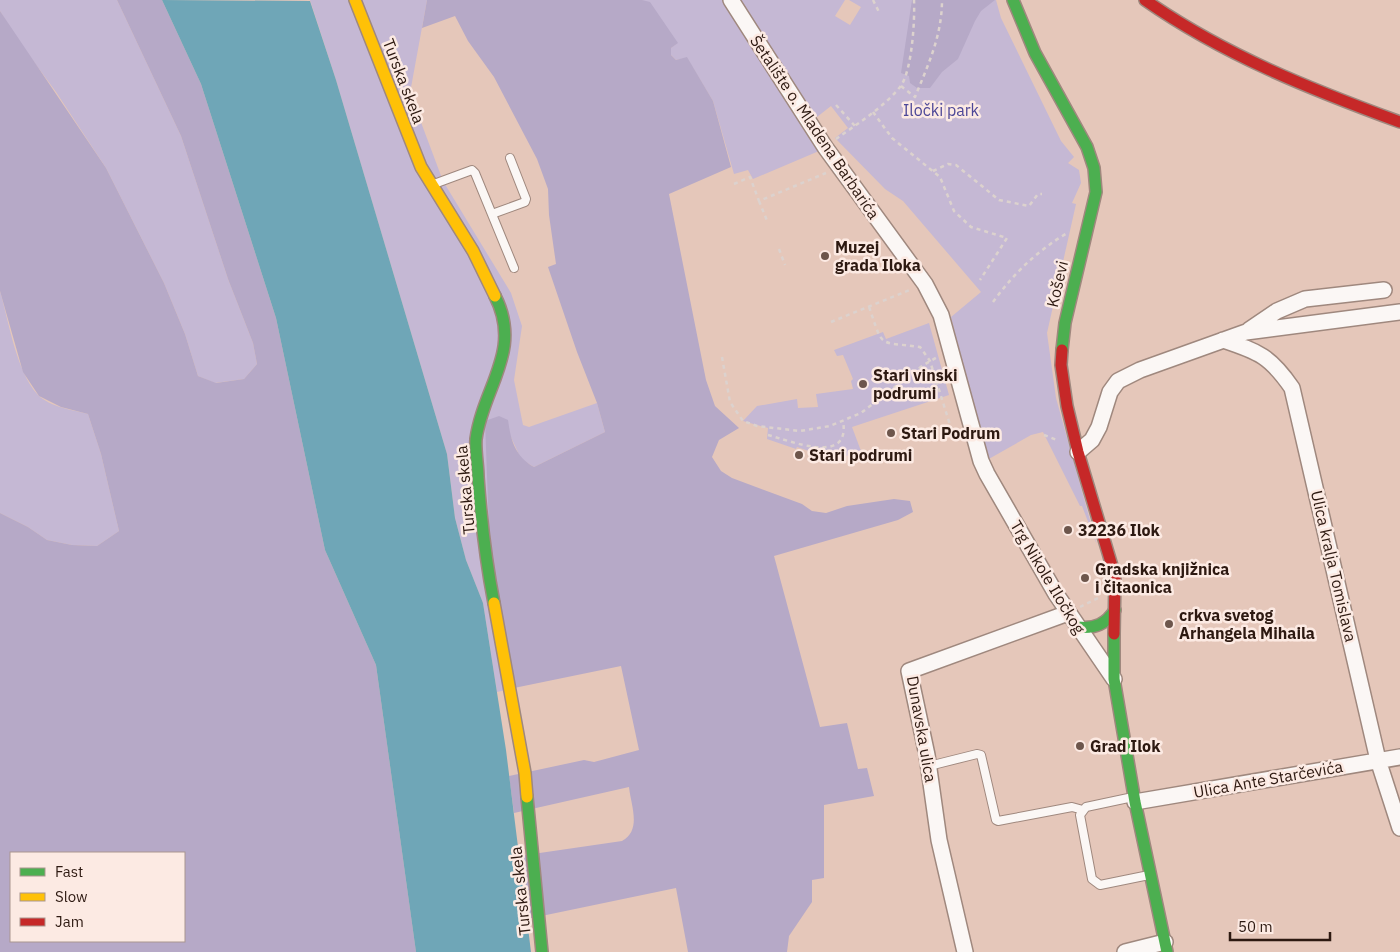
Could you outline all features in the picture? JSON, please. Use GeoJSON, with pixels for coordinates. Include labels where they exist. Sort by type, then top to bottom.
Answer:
{"type":"FeatureCollection","features":[{"type":"Feature","properties":{"kind":"street","name":"Turska skela"},"geometry":{"type":"LineString","coordinates":[[355,0],[412,146],[432,185],[473,251],[503,311],[505,332],[502,363],[484,408],[476,440],[480,501],[492,594],[526,782],[542,952]]}},
{"type":"Feature","properties":{"kind":"street","name":"Šetalište o. Mladena Barbarića"},"geometry":{"type":"LineString","coordinates":[[731,0],[825,147],[925,284],[940,315],[981,461],[987,474]]}},
{"type":"Feature","properties":{"kind":"street","name":"Koševi"},"geometry":{"type":"LineString","coordinates":[[1013,0],[1035,53],[1087,147],[1094,168],[1096,192],[1065,323],[1061,365],[1067,406],[1078,452],[1112,564],[1116,589]]}},
{"type":"Feature","properties":{"kind":"street"},"geometry":{"type":"LineString","coordinates":[[1145,0],[1236,57],[1281,77],[1400,122]]}},
{"type":"Feature","properties":{"kind":"street"},"geometry":{"type":"LineString","coordinates":[[1246,332],[1277,310],[1305,299],[1384,290]]}},
{"type":"Feature","properties":{"kind":"street"},"geometry":{"type":"LineString","coordinates":[[1078,452],[1092,440],[1099,427],[1110,392],[1118,381],[1140,370],[1246,332],[1400,312]]}},
{"type":"Feature","properties":{"kind":"street","name":"Ulica kralja Tomislava"},"geometry":{"type":"LineString","coordinates":[[1223,340],[1258,352],[1279,368],[1292,388],[1378,760],[1400,828]]}},
{"type":"Feature","properties":{"kind":"street","name":"Trg Nikole Iločkog"},"geometry":{"type":"LineString","coordinates":[[987,474],[1068,613],[1114,679]]}},
{"type":"Feature","properties":{"kind":"street","name":"Trg Nikole Iločkog"},"geometry":{"type":"LineString","coordinates":[[1116,589],[1114,679],[1135,799],[1166,947]]}},
{"type":"Feature","properties":{"kind":"street"},"geometry":{"type":"LineString","coordinates":[[1078,627],[1093,628],[1100,626],[1108,621],[1115,610]]}},
{"type":"Feature","properties":{"kind":"street","name":"Dunavska ulica"},"geometry":{"type":"LineString","coordinates":[[965,952],[939,840],[928,766],[909,671],[1068,613]]}},
{"type":"Feature","properties":{"kind":"street","name":"Ulica Ante Starčevića"},"geometry":{"type":"LineString","coordinates":[[1135,799],[1400,756]]}},
{"type":"Feature","properties":{"kind":"street"},"geometry":{"type":"LineString","coordinates":[[1125,952],[1166,947]]}},
{"type":"Feature","properties":{"kind":"lane"},"geometry":{"type":"LineString","coordinates":[[492,214],[525,202],[526,199],[510,158]]}},
{"type":"Feature","properties":{"kind":"lane"},"geometry":{"type":"LineString","coordinates":[[432,185],[472,170],[475,173],[514,268]]}},
{"type":"Feature","properties":{"kind":"lane"},"geometry":{"type":"LineString","coordinates":[[928,766],[977,754],[981,756],[996,820],[998,821],[1072,807],[1083,810]]}},
{"type":"Feature","properties":{"kind":"lane"},"geometry":{"type":"LineString","coordinates":[[1135,799],[1086,807],[1080,815],[1092,879],[1095,884],[1100,885],[1151,875]]}},
{"type":"Feature","properties":{"kind":"path"},"geometry":{"type":"LineString","coordinates":[[873,0],[879,12]]}},
{"type":"Feature","properties":{"kind":"path"},"geometry":{"type":"LineString","coordinates":[[825,147],[873,112],[901,86],[915,28],[914,0]]}},
{"type":"Feature","properties":{"kind":"path"},"geometry":{"type":"LineString","coordinates":[[901,86],[915,97],[937,42],[942,20],[942,0]]}},
{"type":"Feature","properties":{"kind":"path"},"geometry":{"type":"LineString","coordinates":[[836,105],[855,126]]}},
{"type":"Feature","properties":{"kind":"path"},"geometry":{"type":"LineString","coordinates":[[873,112],[892,138],[940,177],[954,211],[971,227],[1007,238],[980,280]]}},
{"type":"Feature","properties":{"kind":"path"},"geometry":{"type":"LineString","coordinates":[[932,171],[948,164],[956,165],[998,200],[1030,206],[1038,194],[1042,194]]}},
{"type":"Feature","properties":{"kind":"path"},"geometry":{"type":"LineString","coordinates":[[760,201],[839,167]]}},
{"type":"Feature","properties":{"kind":"path"},"geometry":{"type":"LineString","coordinates":[[734,184],[750,177],[768,223]]}},
{"type":"Feature","properties":{"kind":"path"},"geometry":{"type":"LineString","coordinates":[[993,302],[1026,264],[1042,249],[1090,220]]}},
{"type":"Feature","properties":{"kind":"path"},"geometry":{"type":"LineString","coordinates":[[779,249],[785,265]]}},
{"type":"Feature","properties":{"kind":"path"},"geometry":{"type":"LineString","coordinates":[[831,322],[925,284]]}},
{"type":"Feature","properties":{"kind":"path"},"geometry":{"type":"LineString","coordinates":[[869,307],[882,341],[887,344],[920,347],[930,361],[951,428],[934,435]]}},
{"type":"Feature","properties":{"kind":"path"},"geometry":{"type":"LineString","coordinates":[[722,357],[730,402],[743,421],[757,426],[800,431],[814,430],[861,413],[877,403],[892,388],[930,361],[938,356],[952,354]]}},
{"type":"Feature","properties":{"kind":"path"},"geometry":{"type":"LineString","coordinates":[[768,434],[821,448],[838,443],[843,439],[845,433],[843,421]]}},
{"type":"Feature","properties":{"kind":"path"},"geometry":{"type":"LineString","coordinates":[[1044,435],[1060,442]]}},
{"type":"Feature","properties":{"kind":"path"},"geometry":{"type":"LineString","coordinates":[[1068,613],[1116,589]]}},
{"type":"Feature","properties":{"kind":"green space"},"geometry":{"type":"Polygon","coordinates":[[[0,0],[117,0],[181,136],[228,279],[253,343],[257,364],[244,379],[215,383],[198,376],[185,334],[164,283],[106,168],[56,92],[15,36],[0,11],[0,0]]]}},
{"type":"Feature","properties":{"kind":"green space"},"geometry":{"type":"Polygon","coordinates":[[[310,0],[427,0],[410,93],[443,181],[511,293],[522,326],[514,380],[523,425],[529,427],[597,403],[605,432],[534,467],[521,459],[510,435],[514,688],[497,692],[483,603],[466,560],[455,518],[447,454],[336,80],[310,0]]]}},
{"type":"Feature","properties":{"kind":"green space"},"geometry":{"type":"Polygon","coordinates":[[[642,0],[725,0],[819,151],[753,179],[748,170],[734,174],[713,101],[687,58],[676,60],[671,55],[671,48],[677,43],[642,0]]]}},
{"type":"Feature","properties":{"kind":"green space","name":"Iločki park"},"geometry":{"type":"Polygon","coordinates":[[[741,0],[845,0],[835,16],[850,25],[861,7],[849,0],[996,0],[1001,18],[1061,141],[1074,157],[1068,163],[1079,170],[1081,183],[1072,203],[1076,204],[1047,333],[1056,398],[1097,545],[1082,506],[1080,506],[1043,432],[1031,435],[987,460],[982,451],[951,317],[981,292],[903,201],[885,189],[835,138],[848,128],[831,106],[817,117],[785,72],[741,0]]]}},
{"type":"Feature","properties":{"kind":"green space"},"geometry":{"type":"Polygon","coordinates":[[[0,291],[19,360],[30,385],[38,395],[49,402],[62,408],[88,414],[101,454],[119,531],[97,546],[72,545],[47,540],[28,527],[0,513],[0,291]]]}},
{"type":"Feature","properties":{"kind":"green space"},"geometry":{"type":"Polygon","coordinates":[[[929,323],[949,395],[852,427],[861,451],[843,457],[826,452],[825,454],[813,450],[812,452],[797,447],[796,449],[767,439],[768,428],[743,421],[757,406],[797,399],[798,408],[818,407],[816,394],[853,389],[851,381],[853,379],[843,355],[837,356],[834,350],[883,332],[886,339],[929,323]]]}},
{"type":"Feature","properties":{"kind":"shaded area"},"geometry":{"type":"Polygon","coordinates":[[[117,0],[162,0],[201,84],[276,318],[325,550],[376,665],[416,952],[0,952],[0,513],[28,527],[47,540],[72,545],[97,546],[119,531],[101,454],[88,414],[61,407],[39,396],[23,372],[0,291],[0,11],[106,168],[164,283],[185,334],[198,376],[216,383],[244,379],[257,364],[253,343],[228,279],[181,136],[117,0]]]}},
{"type":"Feature","properties":{"kind":"shaded area"},"geometry":{"type":"Polygon","coordinates":[[[427,0],[642,0],[650,2],[678,43],[671,48],[671,55],[676,60],[687,57],[713,101],[731,167],[669,194],[706,380],[715,406],[739,428],[719,440],[712,457],[721,471],[732,478],[802,504],[812,511],[826,513],[847,506],[894,499],[910,501],[913,512],[898,520],[774,556],[820,727],[847,723],[858,769],[867,768],[874,796],[824,805],[824,878],[812,880],[812,902],[789,936],[787,952],[688,952],[676,888],[527,919],[519,856],[622,841],[632,831],[634,817],[629,787],[514,813],[509,776],[584,760],[594,762],[639,750],[621,666],[514,688],[490,557],[485,421],[499,416],[508,420],[518,453],[534,467],[605,432],[597,403],[577,352],[548,267],[556,264],[549,215],[548,189],[537,159],[494,77],[468,41],[455,16],[422,28],[427,0]]]}},
{"type":"Feature","properties":{"kind":"shaded area"},"geometry":{"type":"Polygon","coordinates":[[[912,0],[995,0],[981,11],[958,59],[942,72],[930,88],[917,88],[910,83],[909,76],[901,73],[912,0]]]}},
{"type":"Feature","properties":{"kind":"water"},"geometry":{"type":"Polygon","coordinates":[[[162,0],[310,1],[336,80],[447,454],[455,518],[466,560],[483,603],[506,750],[531,952],[416,952],[376,665],[325,550],[276,318],[201,84],[162,0]]]}},
{"type":"Feature","properties":{"kind":"traffic: fast"},"geometry":{"type":"LineString","coordinates":[[1013,0],[1035,53],[1087,147],[1094,168],[1096,192],[1065,323],[1062,350]]}},
{"type":"Feature","properties":{"kind":"traffic: fast"},"geometry":{"type":"LineString","coordinates":[[494,603],[482,525],[476,439],[480,420],[499,369],[503,352],[505,334],[503,316],[495,296]]}},
{"type":"Feature","properties":{"kind":"traffic: fast"},"geometry":{"type":"LineString","coordinates":[[1078,627],[1090,627],[1100,624],[1108,619],[1115,610]]}},
{"type":"Feature","properties":{"kind":"traffic: fast"},"geometry":{"type":"LineString","coordinates":[[1114,634],[1114,679],[1135,802],[1167,952]]}},
{"type":"Feature","properties":{"kind":"traffic: fast"},"geometry":{"type":"LineString","coordinates":[[527,797],[542,952]]}},
{"type":"Feature","properties":{"kind":"traffic: slow"},"geometry":{"type":"LineString","coordinates":[[355,0],[421,167],[473,251],[495,296]]}},
{"type":"Feature","properties":{"kind":"traffic: slow"},"geometry":{"type":"LineString","coordinates":[[494,603],[525,773],[527,797]]}},
{"type":"Feature","properties":{"kind":"traffic: jam"},"geometry":{"type":"LineString","coordinates":[[1145,0],[1206,38],[1268,69],[1333,97],[1400,122]]}},
{"type":"Feature","properties":{"kind":"traffic: jam"},"geometry":{"type":"LineString","coordinates":[[1062,350],[1061,365],[1067,406],[1078,452],[1115,576],[1114,634]]}},
{"type":"Feature","properties":{"kind":"place","name":"Muzej grada Iloka"},"geometry":{"type":"Point","coordinates":[825,256]}},
{"type":"Feature","properties":{"kind":"place","name":"Stari vinski podrumi"},"geometry":{"type":"Point","coordinates":[863,384]}},
{"type":"Feature","properties":{"kind":"place","name":"Stari Podrum"},"geometry":{"type":"Point","coordinates":[891,433]}},
{"type":"Feature","properties":{"kind":"place","name":"Stari podrumi"},"geometry":{"type":"Point","coordinates":[799,455]}},
{"type":"Feature","properties":{"kind":"place","name":"32236 Ilok"},"geometry":{"type":"Point","coordinates":[1068,530]}},
{"type":"Feature","properties":{"kind":"place","name":"Gradska knjižnica i čitaonica"},"geometry":{"type":"Point","coordinates":[1085,578]}},
{"type":"Feature","properties":{"kind":"place","name":"crkva svetog Arhangela Mihaila"},"geometry":{"type":"Point","coordinates":[1169,624]}},
{"type":"Feature","properties":{"kind":"place","name":"Grad Ilok"},"geometry":{"type":"Point","coordinates":[1080,746]}}]}
